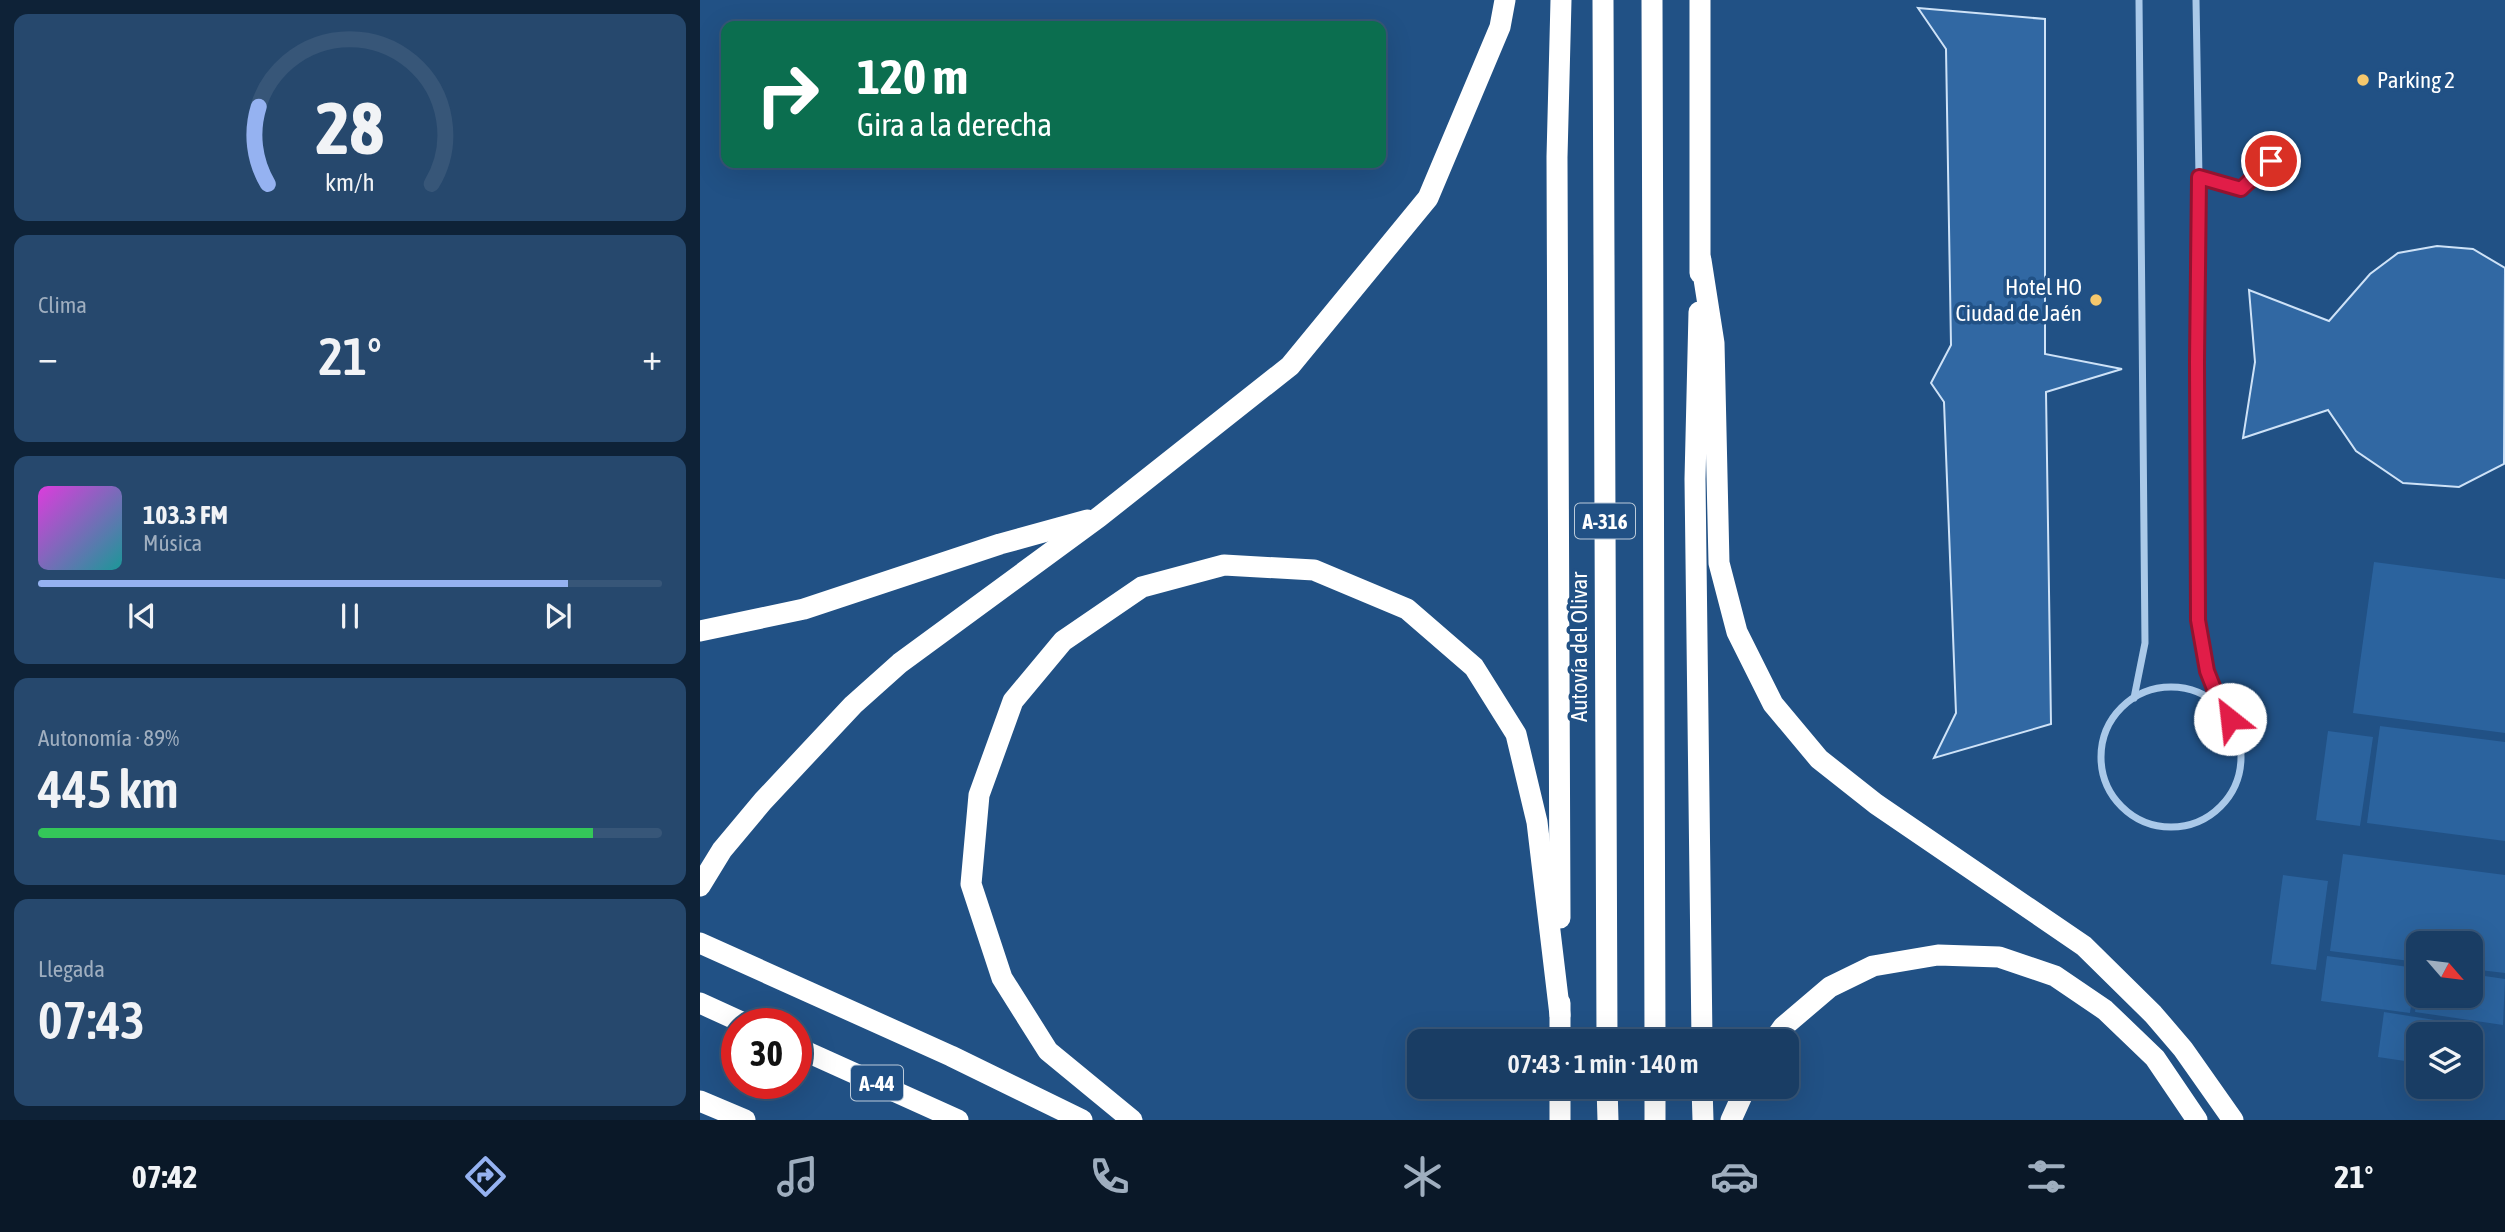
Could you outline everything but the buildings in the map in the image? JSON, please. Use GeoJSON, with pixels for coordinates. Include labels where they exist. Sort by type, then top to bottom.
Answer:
{"type":"FeatureCollection","features":[{"type":"Feature","properties":{"kind":"highway"},"geometry":{"type":"LineString","coordinates":[[700,886],[722,850],[763,801],[853,705],[900,663],[1099,517],[1290,366],[1428,198],[1500,27],[1505,0]]}},
{"type":"Feature","properties":{"kind":"highway"},"geometry":{"type":"LineString","coordinates":[[1560,1029],[1557,158],[1561,0]]}},
{"type":"Feature","properties":{"kind":"highway","name":"Autovía del Olivar"},"geometry":{"type":"LineString","coordinates":[[1603,0],[1607,1029]]}},
{"type":"Feature","properties":{"kind":"highway","name":"A-316"},"geometry":{"type":"LineString","coordinates":[[1652,0],[1655,1029]]}},
{"type":"Feature","properties":{"kind":"highway"},"geometry":{"type":"LineString","coordinates":[[1700,0],[1701,260],[1695,479],[1702,1029]]}},
{"type":"Feature","properties":{"kind":"highway"},"geometry":{"type":"LineString","coordinates":[[1701,260],[1714,343],[1719,563],[1737,632],[1773,704],[1819,759],[1876,804],[2084,946],[2153,1014],[2183,1049],[2233,1120]]}},
{"type":"Feature","properties":{"kind":"highway"},"geometry":{"type":"LineString","coordinates":[[700,631],[804,608],[1000,544],[1099,517]]}},
{"type":"Feature","properties":{"kind":"highway"},"geometry":{"type":"LineString","coordinates":[[1132,1120],[1048,1051],[1002,978],[971,884],[979,795],[1013,701],[1063,640],[1142,587],[1224,565],[1314,570],[1407,609],[1474,667],[1516,734],[1537,822],[1560,1015]]}},
{"type":"Feature","properties":{"kind":"highway"},"geometry":{"type":"LineString","coordinates":[[700,943],[951,1056],[1082,1120]]}},
{"type":"Feature","properties":{"kind":"highway"},"geometry":{"type":"LineString","coordinates":[[1782,1029],[1830,987],[1873,966],[1938,955],[1999,957],[2055,976],[2105,1010],[2155,1058],[2197,1120]]}},
{"type":"Feature","properties":{"kind":"highway"},"geometry":{"type":"LineString","coordinates":[[700,1003],[721,1013]]}},
{"type":"Feature","properties":{"kind":"highway","name":"A-44"},"geometry":{"type":"LineString","coordinates":[[812,1054],[958,1120]]}},
{"type":"Feature","properties":{"kind":"highway"},"geometry":{"type":"LineString","coordinates":[[1560,1099],[1560,1120]]}},
{"type":"Feature","properties":{"kind":"highway"},"geometry":{"type":"LineString","coordinates":[[1607,1099],[1608,1120]]}},
{"type":"Feature","properties":{"kind":"highway"},"geometry":{"type":"LineString","coordinates":[[1655,1099],[1655,1120]]}},
{"type":"Feature","properties":{"kind":"highway"},"geometry":{"type":"LineString","coordinates":[[1702,1099],[1703,1120]]}},
{"type":"Feature","properties":{"kind":"highway"},"geometry":{"type":"LineString","coordinates":[[1731,1120],[1740,1099]]}},
{"type":"Feature","properties":{"kind":"highway"},"geometry":{"type":"LineString","coordinates":[[700,1101],[746,1120]]}},
{"type":"Feature","properties":{"kind":"street"},"geometry":{"type":"LineString","coordinates":[[2134,698],[2146,643],[2139,0]]}},
{"type":"Feature","properties":{"kind":"street"},"geometry":{"type":"LineString","coordinates":[[2196,0],[2199,177],[2198,620],[2207,671],[2222,709],[2236,730],[2241,763],[2235,788],[2224,804],[2205,819],[2183,827],[2160,827],[2139,820],[2121,806],[2108,788],[2102,767],[2103,744],[2117,713],[2134,698],[2156,689],[2180,688],[2202,695],[2222,709]]}},
{"type":"Feature","properties":{"kind":"lane"},"geometry":{"type":"LineString","coordinates":[[2199,177],[2241,189],[2271,161]]}},
{"type":"Feature","properties":{"kind":"shaded area"},"geometry":{"type":"Polygon","coordinates":[[[2374,562],[2505,579],[2505,733],[2353,713],[2374,562]]]}},
{"type":"Feature","properties":{"kind":"shaded area"},"geometry":{"type":"Polygon","coordinates":[[[2380,726],[2505,742],[2505,841],[2367,823],[2380,726]]]}},
{"type":"Feature","properties":{"kind":"shaded area"},"geometry":{"type":"Polygon","coordinates":[[[2328,731],[2373,737],[2360,826],[2316,820],[2328,731]]]}},
{"type":"Feature","properties":{"kind":"shaded area"},"geometry":{"type":"Polygon","coordinates":[[[2343,854],[2505,875],[2505,973],[2483,970],[2483,931],[2406,931],[2406,960],[2330,951],[2343,854]]]}},
{"type":"Feature","properties":{"kind":"shaded area"},"geometry":{"type":"Polygon","coordinates":[[[2283,875],[2328,881],[2316,970],[2271,964],[2283,875]]]}},
{"type":"Feature","properties":{"kind":"shaded area"},"geometry":{"type":"Polygon","coordinates":[[[2327,956],[2406,967],[2406,1008],[2411,1008],[2410,1013],[2321,1001],[2327,956]]]}},
{"type":"Feature","properties":{"kind":"shaded area"},"geometry":{"type":"Polygon","coordinates":[[[2483,976],[2505,979],[2503,1025],[2415,1012],[2415,1008],[2483,1008],[2483,976]]]}},
{"type":"Feature","properties":{"kind":"shaded area"},"geometry":{"type":"Polygon","coordinates":[[[2384,1012],[2448,1022],[2406,1022],[2406,1061],[2378,1057],[2384,1012]]]}},
{"type":"Feature","properties":{"kind":"place","name":"Parking 2"},"geometry":{"type":"Point","coordinates":[2363,80]}},
{"type":"Feature","properties":{"kind":"place","name":"Hotel HO Ciudad de Jaén"},"geometry":{"type":"Point","coordinates":[2096,300]}},
{"type":"Feature","properties":{"kind":"route"},"geometry":{"type":"LineString","coordinates":[[2230,719],[2213,690],[2201,646],[2198,620],[2199,177],[2241,189],[2271,161]]}}]}
